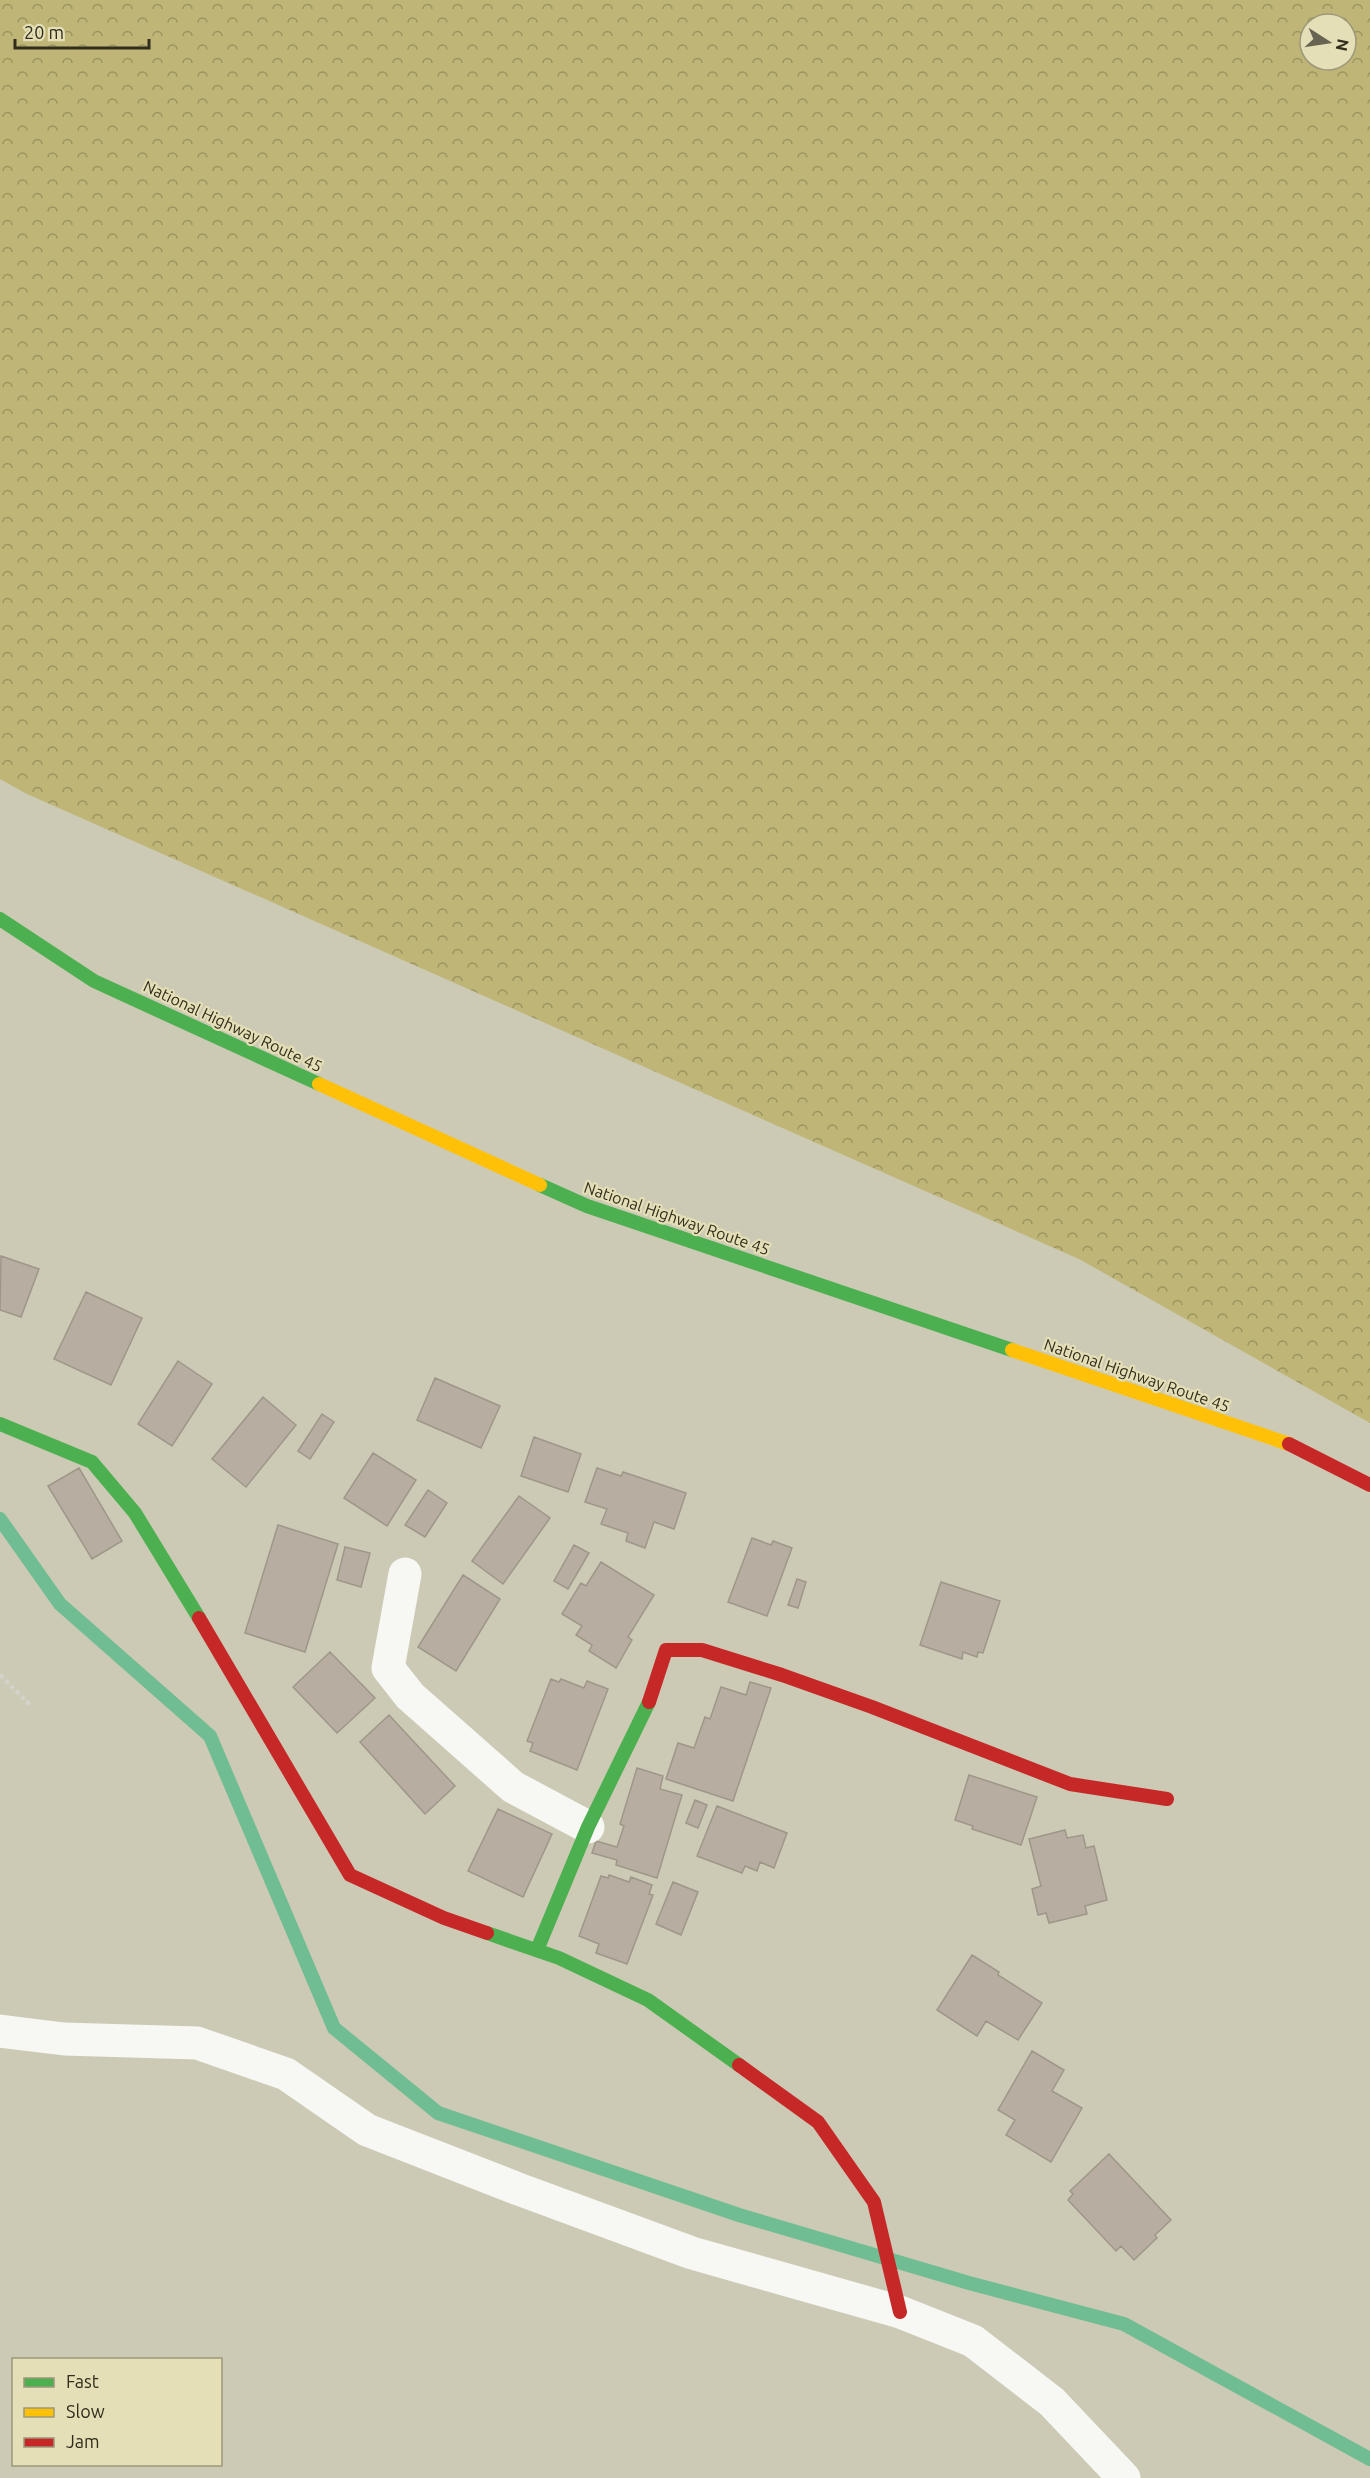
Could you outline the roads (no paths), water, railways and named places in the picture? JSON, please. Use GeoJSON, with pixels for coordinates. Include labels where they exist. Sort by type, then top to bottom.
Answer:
{"type":"FeatureCollection","features":[{"type":"Feature","properties":{"kind":"main road","name":"National Highway Route 45"},"geometry":{"type":"LineString","coordinates":[[0,919],[94,981],[587,1206],[1300,1448],[1370,1485]]}},
{"type":"Feature","properties":{"kind":"main road"},"geometry":{"type":"LineString","coordinates":[[0,1424],[92,1462],[135,1513],[261,1721],[350,1875],[444,1917],[559,1958],[648,2000],[818,2122],[874,2202],[897,2300]]}},
{"type":"Feature","properties":{"kind":"main road"},"geometry":{"type":"LineString","coordinates":[[537,1950],[588,1827],[650,1700],[666,1650],[702,1650],[782,1675],[872,1707],[1070,1784],[1167,1799]]}},
{"type":"Feature","properties":{"kind":"street"},"geometry":{"type":"LineString","coordinates":[[405,1574],[388,1668],[410,1696],[513,1787],[588,1827]]}},
{"type":"Feature","properties":{"kind":"street"},"geometry":{"type":"LineString","coordinates":[[0,2031],[64,2038],[198,2043],[286,2074],[367,2130],[692,2253],[897,2300],[973,2341],[1052,2402],[1124,2478]]}},
{"type":"Feature","properties":{"kind":"waterway"},"geometry":{"type":"LineString","coordinates":[[0,1519],[60,1604],[210,1736],[334,2028],[438,2113],[739,2215],[969,2283],[1124,2324],[1370,2459]]}}]}
